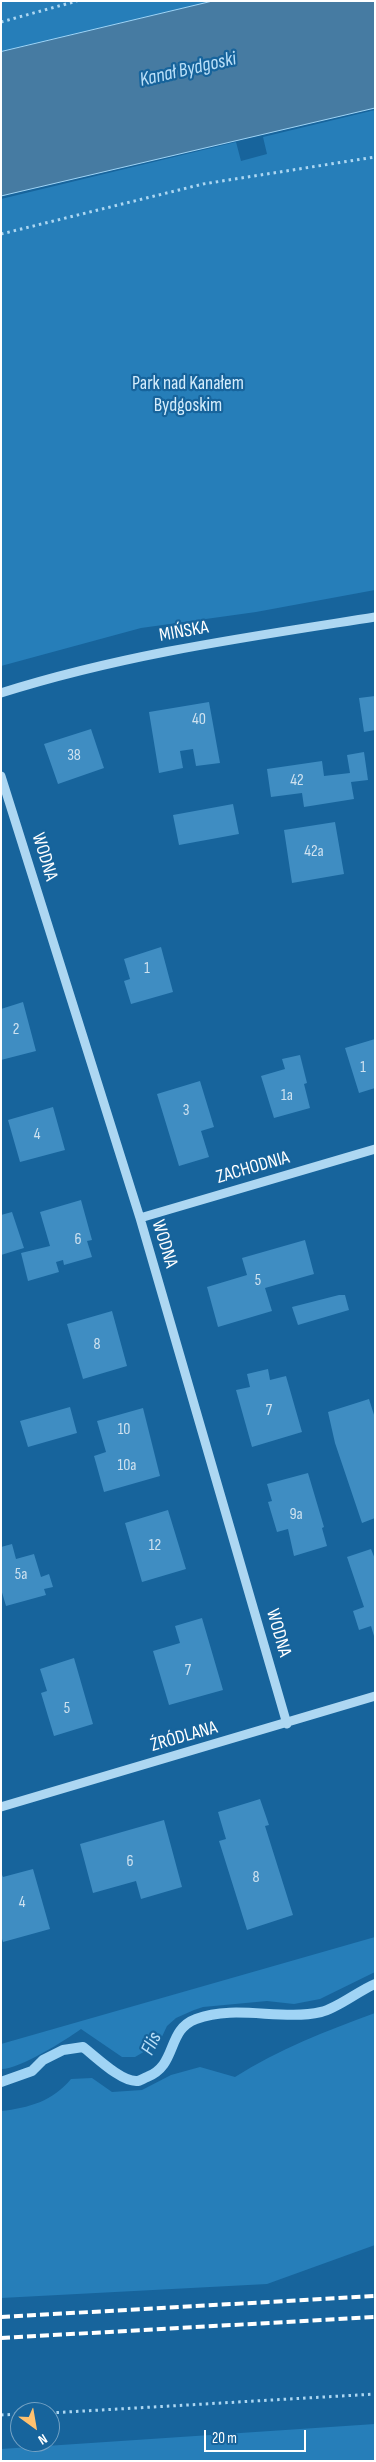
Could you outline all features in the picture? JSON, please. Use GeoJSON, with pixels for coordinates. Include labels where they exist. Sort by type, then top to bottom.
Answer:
{"type":"FeatureCollection","features":[{"type":"Feature","properties":{"kind":"street","name":"MIŃSKA"},"geometry":{"type":"LineString","coordinates":[[1,693],[66,673],[124,659],[375,618]]}},
{"type":"Feature","properties":{"kind":"street","name":"WODNA"},"geometry":{"type":"LineString","coordinates":[[1,776],[140,1218],[287,1724]]}},
{"type":"Feature","properties":{"kind":"street","name":"ZACHODNIA"},"geometry":{"type":"LineString","coordinates":[[140,1218],[375,1150]]}},
{"type":"Feature","properties":{"kind":"street","name":"ŹRÓDLANA"},"geometry":{"type":"LineString","coordinates":[[1,1807],[287,1724],[375,1696]]}},
{"type":"Feature","properties":{"kind":"path"},"geometry":{"type":"LineString","coordinates":[[1,22],[77,1]]}},
{"type":"Feature","properties":{"kind":"path"},"geometry":{"type":"LineString","coordinates":[[1,234],[203,184],[375,157]]}},
{"type":"Feature","properties":{"kind":"path"},"geometry":{"type":"LineString","coordinates":[[60,2411],[375,2394]]}},
{"type":"Feature","properties":{"kind":"green space"},"geometry":{"type":"Polygon","coordinates":[[[1,1],[213,1],[1,52],[1,1]]]}},
{"type":"Feature","properties":{"kind":"green space","name":"Park nad Kanałem Bydgoskim"},"geometry":{"type":"Polygon","coordinates":[[[375,110],[375,590],[256,612],[141,628],[1,666],[1,199],[236,142],[241,161],[267,154],[263,137],[375,110]]]}},
{"type":"Feature","properties":{"kind":"green space"},"geometry":{"type":"Polygon","coordinates":[[[375,1937],[375,1972],[320,1999],[294,2004],[267,2001],[203,2007],[176,2018],[167,2026],[159,2043],[135,2057],[122,2057],[81,2029],[30,2060],[19,2065],[1,2069],[1,2044],[375,1937]]]}},
{"type":"Feature","properties":{"kind":"green space"},"geometry":{"type":"Polygon","coordinates":[[[375,2013],[375,2245],[267,2284],[1,2298],[1,2111],[21,2108],[40,2102],[56,2093],[71,2079],[92,2078],[112,2092],[142,2090],[171,2075],[200,2067],[235,2077],[286,2049],[375,2013]]]}},
{"type":"Feature","properties":{"kind":"green space"},"geometry":{"type":"Polygon","coordinates":[[[375,2424],[375,2461],[1,2461],[1,2449],[10,2448],[10,2452],[60,2452],[60,2445],[375,2424]]]}},
{"type":"Feature","properties":{"kind":"water","name":"Kanał Bydgoski"},"geometry":{"type":"Polygon","coordinates":[[[213,1],[375,1],[375,108],[1,196],[1,52],[213,1]]]}},
{"type":"Feature","properties":{"kind":"building"},"geometry":{"type":"Polygon","coordinates":[[[375,696],[375,730],[364,732],[359,698],[375,696]]]}},
{"type":"Feature","properties":{"kind":"building"},"geometry":{"type":"Polygon","coordinates":[[[209,702],[220,763],[196,766],[193,749],[180,751],[183,768],[159,773],[149,712],[209,702]]]}},
{"type":"Feature","properties":{"kind":"building"},"geometry":{"type":"Polygon","coordinates":[[[91,729],[104,768],[58,784],[44,744],[91,729]]]}},
{"type":"Feature","properties":{"kind":"building"},"geometry":{"type":"Polygon","coordinates":[[[364,752],[368,780],[351,782],[354,799],[304,807],[302,793],[271,797],[267,769],[322,761],[324,776],[350,773],[347,755],[364,752]]]}},
{"type":"Feature","properties":{"kind":"building"},"geometry":{"type":"Polygon","coordinates":[[[233,804],[239,834],[179,845],[173,815],[233,804]]]}},
{"type":"Feature","properties":{"kind":"building"},"geometry":{"type":"Polygon","coordinates":[[[335,822],[344,874],[292,883],[284,830],[335,822]]]}},
{"type":"Feature","properties":{"kind":"building"},"geometry":{"type":"Polygon","coordinates":[[[161,947],[173,992],[131,1004],[124,981],[130,979],[124,959],[161,947]]]}},
{"type":"Feature","properties":{"kind":"building"},"geometry":{"type":"Polygon","coordinates":[[[23,1002],[36,1051],[1,1060],[1,1009],[23,1002]]]}},
{"type":"Feature","properties":{"kind":"building"},"geometry":{"type":"Polygon","coordinates":[[[375,1039],[375,1088],[359,1093],[345,1048],[375,1039]]]}},
{"type":"Feature","properties":{"kind":"building"},"geometry":{"type":"Polygon","coordinates":[[[300,1055],[307,1083],[304,1084],[310,1108],[274,1118],[261,1076],[285,1069],[282,1059],[300,1055]]]}},
{"type":"Feature","properties":{"kind":"building"},"geometry":{"type":"Polygon","coordinates":[[[200,1081],[214,1127],[201,1131],[209,1157],[179,1166],[157,1094],[200,1081]]]}},
{"type":"Feature","properties":{"kind":"building"},"geometry":{"type":"Polygon","coordinates":[[[53,1107],[65,1150],[20,1162],[8,1120],[53,1107]]]}},
{"type":"Feature","properties":{"kind":"building"},"geometry":{"type":"Polygon","coordinates":[[[81,1200],[92,1240],[87,1241],[92,1257],[64,1265],[63,1260],[56,1262],[59,1272],[28,1281],[21,1253],[50,1246],[40,1212],[81,1200]]]}},
{"type":"Feature","properties":{"kind":"building"},"geometry":{"type":"Polygon","coordinates":[[[12,1212],[24,1248],[1,1255],[1,1215],[12,1212]]]}},
{"type":"Feature","properties":{"kind":"building"},"geometry":{"type":"Polygon","coordinates":[[[305,1240],[314,1274],[265,1288],[272,1311],[218,1327],[207,1287],[247,1275],[242,1258],[305,1240]]]}},
{"type":"Feature","properties":{"kind":"building"},"geometry":{"type":"Polygon","coordinates":[[[345,1295],[349,1310],[298,1325],[292,1307],[345,1295]]]}},
{"type":"Feature","properties":{"kind":"building"},"geometry":{"type":"Polygon","coordinates":[[[112,1311],[127,1366],[83,1379],[67,1324],[112,1311]]]}},
{"type":"Feature","properties":{"kind":"building"},"geometry":{"type":"Polygon","coordinates":[[[268,1369],[270,1380],[286,1376],[302,1432],[252,1447],[236,1390],[250,1387],[247,1374],[268,1369]]]}},
{"type":"Feature","properties":{"kind":"building"},"geometry":{"type":"Polygon","coordinates":[[[369,1399],[375,1418],[375,1518],[362,1523],[335,1443],[328,1412],[369,1399]]]}},
{"type":"Feature","properties":{"kind":"building"},"geometry":{"type":"Polygon","coordinates":[[[70,1407],[77,1433],[28,1447],[20,1421],[70,1407]]]}},
{"type":"Feature","properties":{"kind":"building"},"geometry":{"type":"Polygon","coordinates":[[[143,1408],[160,1476],[104,1492],[94,1456],[106,1452],[97,1421],[143,1408]]]}},
{"type":"Feature","properties":{"kind":"building"},"geometry":{"type":"Polygon","coordinates":[[[308,1473],[324,1527],[322,1528],[327,1546],[294,1556],[288,1529],[277,1532],[268,1502],[272,1501],[267,1484],[308,1473]]]}},
{"type":"Feature","properties":{"kind":"building"},"geometry":{"type":"Polygon","coordinates":[[[168,1510],[186,1569],[142,1582],[125,1523],[168,1510]]]}},
{"type":"Feature","properties":{"kind":"building"},"geometry":{"type":"Polygon","coordinates":[[[12,1544],[16,1559],[34,1554],[41,1577],[49,1574],[53,1587],[44,1589],[46,1595],[6,1606],[1,1589],[1,1547],[12,1544]]]}},
{"type":"Feature","properties":{"kind":"building"},"geometry":{"type":"Polygon","coordinates":[[[371,1549],[375,1559],[374,1636],[371,1626],[359,1630],[353,1611],[364,1607],[347,1557],[371,1549]]]}},
{"type":"Feature","properties":{"kind":"building"},"geometry":{"type":"Polygon","coordinates":[[[202,1618],[223,1690],[169,1705],[153,1651],[180,1643],[175,1626],[202,1618]]]}},
{"type":"Feature","properties":{"kind":"building"},"geometry":{"type":"Polygon","coordinates":[[[74,1658],[93,1724],[54,1736],[41,1693],[47,1691],[40,1669],[74,1658]]]}},
{"type":"Feature","properties":{"kind":"building"},"geometry":{"type":"Polygon","coordinates":[[[260,1799],[269,1825],[265,1826],[293,1915],[247,1930],[219,1841],[226,1839],[218,1812],[260,1799]]]}},
{"type":"Feature","properties":{"kind":"building"},"geometry":{"type":"Polygon","coordinates":[[[164,1820],[182,1887],[141,1899],[136,1881],[93,1893],[80,1844],[164,1820]]]}},
{"type":"Feature","properties":{"kind":"building"},"geometry":{"type":"Polygon","coordinates":[[[33,1869],[50,1929],[3,1942],[1,1936],[1,1873],[3,1877],[33,1869]]]}},
{"type":"Feature","properties":{"kind":"waterway","name":"Flis"},"geometry":{"type":"LineString","coordinates":[[1,2082],[32,2071],[43,2060],[63,2050],[83,2047],[116,2073],[138,2081],[157,2072],[164,2064],[180,2031],[196,2019],[226,2013],[290,2015],[321,2012],[334,2007],[375,1984]]}},
{"type":"Feature","properties":{"kind":"railway"},"geometry":{"type":"LineString","coordinates":[[1,2317],[375,2296]]}},
{"type":"Feature","properties":{"kind":"railway"},"geometry":{"type":"LineString","coordinates":[[1,2338],[375,2317]]}}]}
